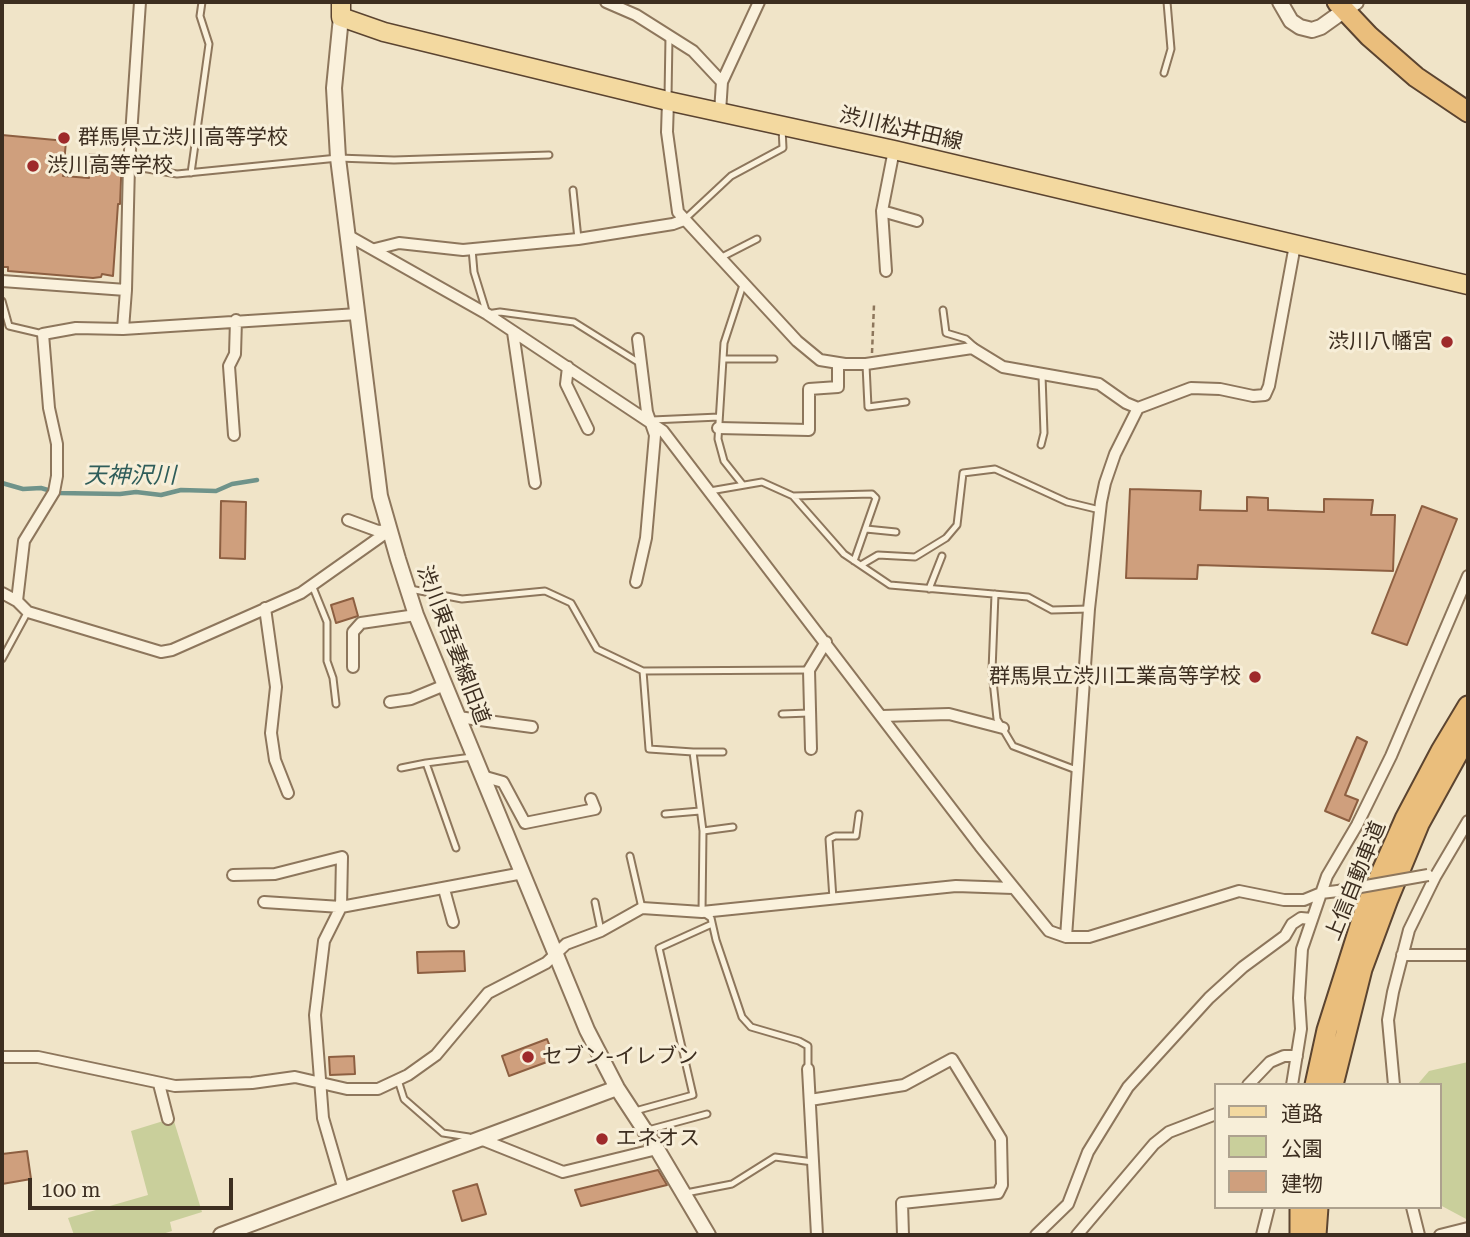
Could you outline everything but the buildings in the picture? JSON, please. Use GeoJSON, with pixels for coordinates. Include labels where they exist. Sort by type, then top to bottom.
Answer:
{"type":"FeatureCollection","features":[{"type":"Feature","properties":{"kind":"highway"},"geometry":{"type":"LineString","coordinates":[[1346,5],[1368,36],[1416,77],[1468,112]]}},
{"type":"Feature","properties":{"kind":"highway","name":"上信自動車道"},"geometry":{"type":"LineString","coordinates":[[1315,1083],[1327,1030],[1366,907],[1405,820],[1468,706]]}},
{"type":"Feature","properties":{"kind":"highway","name":"上信自動車道"},"geometry":{"type":"LineString","coordinates":[[1334,1083],[1362,969],[1388,899],[1419,824],[1468,735]]}},
{"type":"Feature","properties":{"kind":"highway"},"geometry":{"type":"LineString","coordinates":[[1300,1209],[1300,1235]]}},
{"type":"Feature","properties":{"kind":"highway"},"geometry":{"type":"LineString","coordinates":[[1316,1235],[1318,1209]]}},
{"type":"Feature","properties":{"kind":"main road","name":"渋川松井田線"},"geometry":{"type":"LineString","coordinates":[[341,10],[384,32],[668,101],[894,150],[1468,285]]}},
{"type":"Feature","properties":{"kind":"street"},"geometry":{"type":"LineString","coordinates":[[123,329],[129,165],[140,2]]}},
{"type":"Feature","properties":{"kind":"street"},"geometry":{"type":"LineString","coordinates":[[606,2],[636,15],[693,51],[722,82]]}},
{"type":"Feature","properties":{"kind":"street"},"geometry":{"type":"LineString","coordinates":[[720,112],[722,82],[759,2]]}},
{"type":"Feature","properties":{"kind":"street"},"geometry":{"type":"LineString","coordinates":[[1280,2],[1291,21],[1311,30],[1321,27],[1346,5]]}},
{"type":"Feature","properties":{"kind":"street","name":"渋川東吾妻線旧道"},"geometry":{"type":"LineString","coordinates":[[341,10],[334,88],[338,158],[380,496],[407,589],[473,757],[587,1030],[617,1088],[708,1235]]}},
{"type":"Feature","properties":{"kind":"street"},"geometry":{"type":"LineString","coordinates":[[668,101],[667,132],[678,212],[797,341],[820,360],[869,364],[972,348],[1003,367],[1099,384],[1138,408]]}},
{"type":"Feature","properties":{"kind":"street"},"geometry":{"type":"LineString","coordinates":[[887,271],[882,212],[894,150]]}},
{"type":"Feature","properties":{"kind":"street"},"geometry":{"type":"LineString","coordinates":[[882,212],[917,221]]}},
{"type":"Feature","properties":{"kind":"street"},"geometry":{"type":"LineString","coordinates":[[376,249],[399,243],[472,249],[578,239],[684,220]]}},
{"type":"Feature","properties":{"kind":"street"},"geometry":{"type":"LineString","coordinates":[[349,236],[486,314],[663,431],[1013,888],[1049,930],[1066,937],[1089,937],[1239,891],[1284,900],[1304,900],[1321,893],[1432,876]]}},
{"type":"Feature","properties":{"kind":"street"},"geometry":{"type":"LineString","coordinates":[[1066,937],[1089,609],[1100,509],[1115,454],[1138,408],[1191,388],[1220,389],[1252,396],[1265,395],[1269,386],[1295,245]]}},
{"type":"Feature","properties":{"kind":"street"},"geometry":{"type":"LineString","coordinates":[[2,281],[126,290]]}},
{"type":"Feature","properties":{"kind":"street"},"geometry":{"type":"LineString","coordinates":[[16,601],[24,541],[55,487],[57,444],[49,408],[43,334],[76,328],[123,329],[358,314]]}},
{"type":"Feature","properties":{"kind":"street"},"geometry":{"type":"LineString","coordinates":[[234,435],[229,366],[235,354],[236,320]]}},
{"type":"Feature","properties":{"kind":"street"},"geometry":{"type":"LineString","coordinates":[[513,331],[535,483]]}},
{"type":"Feature","properties":{"kind":"street"},"geometry":{"type":"LineString","coordinates":[[636,582],[646,538],[655,435],[649,420],[638,339]]}},
{"type":"Feature","properties":{"kind":"street"},"geometry":{"type":"LineString","coordinates":[[719,422],[809,430],[809,389],[838,387],[838,363]]}},
{"type":"Feature","properties":{"kind":"street"},"geometry":{"type":"LineString","coordinates":[[568,367],[566,384],[588,429]]}},
{"type":"Feature","properties":{"kind":"street"},"geometry":{"type":"LineString","coordinates":[[348,520],[378,531],[390,530]]}},
{"type":"Feature","properties":{"kind":"street"},"geometry":{"type":"LineString","coordinates":[[2,593],[28,612],[161,652],[172,650],[312,585],[390,530]]}},
{"type":"Feature","properties":{"kind":"street"},"geometry":{"type":"LineString","coordinates":[[1292,1083],[1301,1029],[1299,998],[1302,949],[1321,893],[1327,876],[1357,825],[1391,756],[1468,576]]}},
{"type":"Feature","properties":{"kind":"street"},"geometry":{"type":"LineString","coordinates":[[265,608],[276,687],[271,733],[275,760],[288,793]]}},
{"type":"Feature","properties":{"kind":"street"},"geometry":{"type":"LineString","coordinates":[[353,667],[353,632],[362,624],[416,615]]}},
{"type":"Feature","properties":{"kind":"street"},"geometry":{"type":"LineString","coordinates":[[811,748],[809,670],[826,642]]}},
{"type":"Feature","properties":{"kind":"street"},"geometry":{"type":"LineString","coordinates":[[390,702],[411,699],[445,685]]}},
{"type":"Feature","properties":{"kind":"street"},"geometry":{"type":"LineString","coordinates":[[882,716],[949,714],[1003,728]]}},
{"type":"Feature","properties":{"kind":"street"},"geometry":{"type":"LineString","coordinates":[[458,717],[532,727]]}},
{"type":"Feature","properties":{"kind":"street"},"geometry":{"type":"LineString","coordinates":[[482,776],[503,782],[525,823],[595,809],[591,799]]}},
{"type":"Feature","properties":{"kind":"street"},"geometry":{"type":"LineString","coordinates":[[1394,1083],[1388,1020],[1409,930],[1432,876],[1468,821]]}},
{"type":"Feature","properties":{"kind":"street"},"geometry":{"type":"LineString","coordinates":[[233,875],[275,874],[342,857],[341,907],[324,942],[315,1015],[323,1118],[344,1190]]}},
{"type":"Feature","properties":{"kind":"street"},"geometry":{"type":"LineString","coordinates":[[264,902],[341,907],[523,873]]}},
{"type":"Feature","properties":{"kind":"street"},"geometry":{"type":"LineString","coordinates":[[2,1057],[38,1057],[174,1086],[252,1083],[295,1077],[346,1089],[378,1088],[398,1080],[436,1055],[488,993],[556,956],[566,944],[601,931],[642,908],[702,912],[956,886],[1013,888]]}},
{"type":"Feature","properties":{"kind":"street"},"geometry":{"type":"LineString","coordinates":[[443,889],[453,922]]}},
{"type":"Feature","properties":{"kind":"street"},"geometry":{"type":"LineString","coordinates":[[1036,1235],[1068,1204],[1088,1152],[1128,1087],[1209,998],[1243,967],[1285,936],[1292,924],[1301,918],[1312,919]]}},
{"type":"Feature","properties":{"kind":"street"},"geometry":{"type":"LineString","coordinates":[[1402,955],[1468,955]]}},
{"type":"Feature","properties":{"kind":"street"},"geometry":{"type":"LineString","coordinates":[[1250,1083],[1270,1062],[1284,1056],[1297,1056]]}},
{"type":"Feature","properties":{"kind":"street"},"geometry":{"type":"LineString","coordinates":[[810,1100],[904,1086],[952,1059],[1001,1139],[1002,1185],[998,1193],[902,1203],[903,1235]]}},
{"type":"Feature","properties":{"kind":"street"},"geometry":{"type":"LineString","coordinates":[[808,1069],[817,1235]]}},
{"type":"Feature","properties":{"kind":"street"},"geometry":{"type":"LineString","coordinates":[[159,1084],[169,1119]]}},
{"type":"Feature","properties":{"kind":"street"},"geometry":{"type":"LineString","coordinates":[[221,1235],[483,1140],[617,1088]]}},
{"type":"Feature","properties":{"kind":"street"},"geometry":{"type":"LineString","coordinates":[[1077,1235],[1154,1144],[1169,1132],[1214,1115]]}},
{"type":"Feature","properties":{"kind":"street"},"geometry":{"type":"LineString","coordinates":[[483,1140],[563,1172],[657,1149]]}},
{"type":"Feature","properties":{"kind":"street"},"geometry":{"type":"LineString","coordinates":[[1262,1235],[1268,1209]]}},
{"type":"Feature","properties":{"kind":"street"},"geometry":{"type":"LineString","coordinates":[[1412,1209],[1419,1235]]}},
{"type":"Feature","properties":{"kind":"street"},"geometry":{"type":"LineString","coordinates":[[1440,1235],[1468,1228]]}},
{"type":"Feature","properties":{"kind":"lane"},"geometry":{"type":"LineString","coordinates":[[191,173],[209,44],[200,16],[202,2]]}},
{"type":"Feature","properties":{"kind":"lane"},"geometry":{"type":"LineString","coordinates":[[1164,73],[1171,49],[1167,2]]}},
{"type":"Feature","properties":{"kind":"lane"},"geometry":{"type":"LineString","coordinates":[[668,101],[669,36]]}},
{"type":"Feature","properties":{"kind":"lane"},"geometry":{"type":"LineString","coordinates":[[684,220],[731,176],[783,148],[782,127]]}},
{"type":"Feature","properties":{"kind":"lane"},"geometry":{"type":"LineString","coordinates":[[129,165],[177,174],[338,158],[394,160],[549,155]]}},
{"type":"Feature","properties":{"kind":"lane"},"geometry":{"type":"LineString","coordinates":[[573,190],[578,239]]}},
{"type":"Feature","properties":{"kind":"lane"},"geometry":{"type":"LineString","coordinates":[[720,258],[757,239]]}},
{"type":"Feature","properties":{"kind":"lane"},"geometry":{"type":"LineString","coordinates":[[472,249],[474,272],[486,314],[500,312],[575,322],[641,364]]}},
{"type":"Feature","properties":{"kind":"lane"},"geometry":{"type":"LineString","coordinates":[[743,284],[724,342],[718,439],[724,461],[743,485]]}},
{"type":"Feature","properties":{"kind":"lane"},"geometry":{"type":"LineString","coordinates":[[2,300],[4,318],[9,326],[43,334]]}},
{"type":"Feature","properties":{"kind":"lane"},"geometry":{"type":"LineString","coordinates":[[943,310],[946,332],[966,339],[986,357]]}},
{"type":"Feature","properties":{"kind":"lane"},"geometry":{"type":"LineString","coordinates":[[724,359],[774,359]]}},
{"type":"Feature","properties":{"kind":"lane"},"geometry":{"type":"LineString","coordinates":[[869,364],[868,407],[906,401]]}},
{"type":"Feature","properties":{"kind":"lane"},"geometry":{"type":"LineString","coordinates":[[1041,445],[1044,433],[1042,374]]}},
{"type":"Feature","properties":{"kind":"lane"},"geometry":{"type":"LineString","coordinates":[[649,420],[719,422]]}},
{"type":"Feature","properties":{"kind":"lane"},"geometry":{"type":"LineString","coordinates":[[861,565],[878,555],[915,557],[946,538],[957,524],[963,473],[995,469],[1067,502],[1100,509]]}},
{"type":"Feature","properties":{"kind":"lane"},"geometry":{"type":"LineString","coordinates":[[710,491],[762,482],[793,496],[844,554],[890,585],[1028,597],[1052,610],[1089,609]]}},
{"type":"Feature","properties":{"kind":"lane"},"geometry":{"type":"LineString","coordinates":[[793,496],[872,494],[876,498],[854,561]]}},
{"type":"Feature","properties":{"kind":"lane"},"geometry":{"type":"LineString","coordinates":[[866,529],[896,532]]}},
{"type":"Feature","properties":{"kind":"lane"},"geometry":{"type":"LineString","coordinates":[[929,589],[942,555]]}},
{"type":"Feature","properties":{"kind":"lane"},"geometry":{"type":"LineString","coordinates":[[312,585],[327,622],[327,661],[333,678],[335,704]]}},
{"type":"Feature","properties":{"kind":"lane"},"geometry":{"type":"LineString","coordinates":[[407,589],[461,599],[545,591],[571,603],[597,649],[643,671],[809,670]]}},
{"type":"Feature","properties":{"kind":"lane"},"geometry":{"type":"LineString","coordinates":[[995,594],[992,671],[997,719],[1013,746],[1079,771]]}},
{"type":"Feature","properties":{"kind":"lane"},"geometry":{"type":"LineString","coordinates":[[2,659],[28,612]]}},
{"type":"Feature","properties":{"kind":"lane"},"geometry":{"type":"LineString","coordinates":[[643,671],[649,749],[723,752]]}},
{"type":"Feature","properties":{"kind":"lane"},"geometry":{"type":"LineString","coordinates":[[782,714],[809,713]]}},
{"type":"Feature","properties":{"kind":"lane"},"geometry":{"type":"LineString","coordinates":[[693,752],[703,831],[702,912],[711,918],[741,1017],[751,1027],[808,1046],[808,1069]]}},
{"type":"Feature","properties":{"kind":"lane"},"geometry":{"type":"LineString","coordinates":[[401,768],[473,757]]}},
{"type":"Feature","properties":{"kind":"lane"},"geometry":{"type":"LineString","coordinates":[[426,763],[456,848]]}},
{"type":"Feature","properties":{"kind":"lane"},"geometry":{"type":"LineString","coordinates":[[665,814],[700,811]]}},
{"type":"Feature","properties":{"kind":"lane"},"geometry":{"type":"LineString","coordinates":[[833,899],[829,839],[835,836],[856,836],[859,814]]}},
{"type":"Feature","properties":{"kind":"lane"},"geometry":{"type":"LineString","coordinates":[[703,831],[733,827]]}},
{"type":"Feature","properties":{"kind":"lane"},"geometry":{"type":"LineString","coordinates":[[631,856],[642,908]]}},
{"type":"Feature","properties":{"kind":"lane"},"geometry":{"type":"LineString","coordinates":[[595,902],[601,931]]}},
{"type":"Feature","properties":{"kind":"lane"},"geometry":{"type":"LineString","coordinates":[[632,1112],[693,1095],[659,948],[712,925]]}},
{"type":"Feature","properties":{"kind":"lane"},"geometry":{"type":"LineString","coordinates":[[398,1080],[404,1100],[443,1133],[483,1140]]}},
{"type":"Feature","properties":{"kind":"lane"},"geometry":{"type":"LineString","coordinates":[[645,1131],[707,1114]]}},
{"type":"Feature","properties":{"kind":"lane"},"geometry":{"type":"LineString","coordinates":[[683,1194],[732,1184],[775,1157],[813,1162]]}},
{"type":"Feature","properties":{"kind":"path"},"geometry":{"type":"LineString","coordinates":[[869,364],[874,305]]}},
{"type":"Feature","properties":{"kind":"green space"},"geometry":{"type":"Polygon","coordinates":[[[1468,1062],[1468,1220],[1442,1206],[1442,1083],[1419,1083],[1429,1071],[1468,1062]]]}},
{"type":"Feature","properties":{"kind":"green space"},"geometry":{"type":"Polygon","coordinates":[[[173,1118],[202,1212],[170,1222],[172,1231],[159,1235],[74,1235],[68,1218],[148,1195],[131,1131],[173,1118]]]}},
{"type":"Feature","properties":{"kind":"waterway","name":"天神沢川"},"geometry":{"type":"LineString","coordinates":[[2,483],[23,489],[41,488],[58,493],[136,492],[161,495],[181,490],[216,491],[232,484],[257,480]]}},
{"type":"Feature","properties":{"kind":"place","name":"群馬県立渋川高等学校"},"geometry":{"type":"Point","coordinates":[64,138]}},
{"type":"Feature","properties":{"kind":"place","name":"渋川高等学校"},"geometry":{"type":"Point","coordinates":[33,166]}},
{"type":"Feature","properties":{"kind":"place","name":"渋川八幡宮"},"geometry":{"type":"Point","coordinates":[1447,342]}},
{"type":"Feature","properties":{"kind":"place","name":"群馬県立渋川工業高等学校"},"geometry":{"type":"Point","coordinates":[1255,677]}},
{"type":"Feature","properties":{"kind":"place","name":"セブン-イレブン"},"geometry":{"type":"Point","coordinates":[528,1057]}},
{"type":"Feature","properties":{"kind":"place","name":"エネオス"},"geometry":{"type":"Point","coordinates":[602,1139]}}]}
